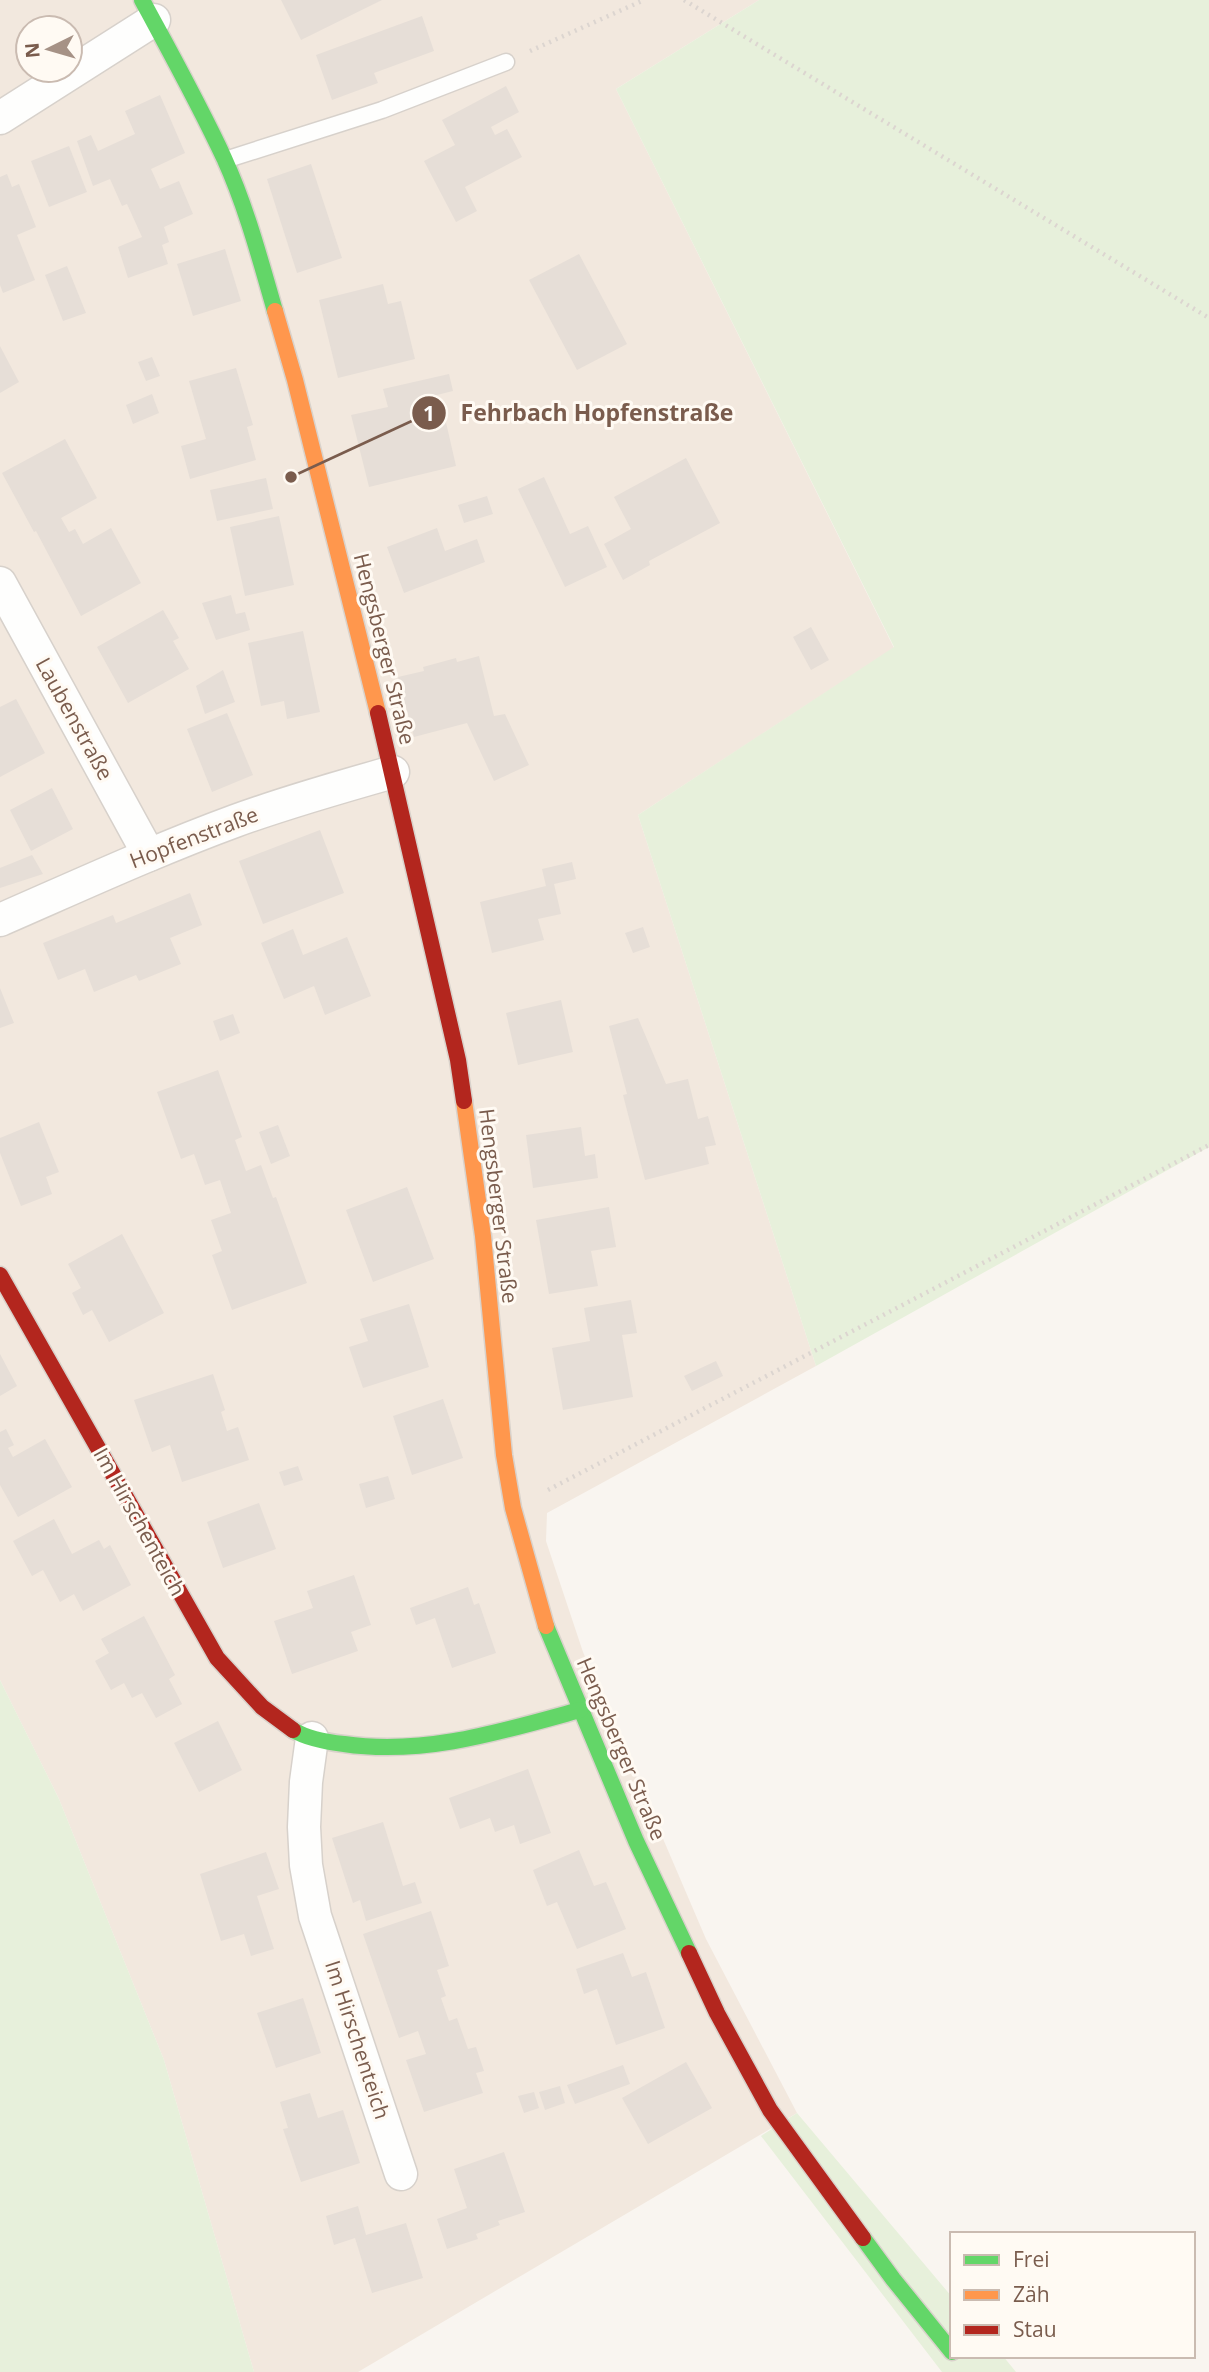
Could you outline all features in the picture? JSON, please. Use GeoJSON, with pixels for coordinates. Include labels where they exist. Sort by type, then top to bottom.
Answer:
{"type":"FeatureCollection","features":[{"type":"Feature","properties":{"kind":"street"},"geometry":{"type":"LineString","coordinates":[[0,118],[148,10]]}},
{"type":"Feature","properties":{"kind":"street","name":"Hengsberger Straße"},"geometry":{"type":"LineString","coordinates":[[148,10],[225,160],[258,251],[295,380],[393,772],[458,1060],[483,1236],[504,1455],[513,1508],[547,1630],[636,1841],[717,2013],[770,2110],[893,2279],[950,2350]]}},
{"type":"Feature","properties":{"kind":"street","name":"Laubenstraße"},"geometry":{"type":"LineString","coordinates":[[0,583],[149,855]]}},
{"type":"Feature","properties":{"kind":"street","name":"Hopfenstraße"},"geometry":{"type":"LineString","coordinates":[[0,920],[236,820],[317,793],[393,772]]}},
{"type":"Feature","properties":{"kind":"street","name":"Im Hirschenteich"},"geometry":{"type":"LineString","coordinates":[[0,1276],[217,1658],[244,1690],[274,1717],[312,1738],[355,1747],[396,1748],[445,1743],[580,1710]]}},
{"type":"Feature","properties":{"kind":"street","name":"Im Hirschenteich"},"geometry":{"type":"LineString","coordinates":[[312,1738],[304,1827],[306,1864],[315,1916],[401,2174]]}},
{"type":"Feature","properties":{"kind":"lane"},"geometry":{"type":"LineString","coordinates":[[225,160],[382,110],[506,62]]}},
{"type":"Feature","properties":{"kind":"path"},"geometry":{"type":"LineString","coordinates":[[506,62],[644,0]]}},
{"type":"Feature","properties":{"kind":"path"},"geometry":{"type":"LineString","coordinates":[[684,0],[1209,318]]}},
{"type":"Feature","properties":{"kind":"path"},"geometry":{"type":"LineString","coordinates":[[513,1508],[1209,1145]]}},
{"type":"Feature","properties":{"kind":"shaded area"},"geometry":{"type":"Polygon","coordinates":[[[0,0],[759,0],[616,89],[894,648],[638,815],[816,1366],[547,1513],[546,1541],[583,1652],[706,1939],[797,2113],[358,2372],[254,2372],[164,2060],[59,1799],[0,1680],[0,0]]]}},
{"type":"Feature","properties":{"kind":"green space"},"geometry":{"type":"Polygon","coordinates":[[[759,0],[1209,0],[1209,1147],[816,1366],[638,815],[894,647],[616,89],[759,0]]]}},
{"type":"Feature","properties":{"kind":"green space"},"geometry":{"type":"Polygon","coordinates":[[[0,1680],[59,1799],[164,2060],[254,2372],[0,2372],[0,1680]]]}},
{"type":"Feature","properties":{"kind":"green space"},"geometry":{"type":"Polygon","coordinates":[[[797,2113],[950,2295],[950,2358],[1005,2358],[1016,2372],[942,2372],[761,2136],[797,2113]]]}},
{"type":"Feature","properties":{"kind":"building"},"geometry":{"type":"Polygon","coordinates":[[[281,0],[382,0],[301,40],[281,0]]]}},
{"type":"Feature","properties":{"kind":"building"},"geometry":{"type":"Polygon","coordinates":[[[422,16],[434,51],[374,73],[378,83],[332,100],[316,55],[422,16]]]}},
{"type":"Feature","properties":{"kind":"building"},"geometry":{"type":"Polygon","coordinates":[[[506,86],[519,112],[491,127],[495,135],[507,129],[522,157],[465,187],[477,211],[456,222],[424,161],[455,145],[442,120],[506,86]]]}},
{"type":"Feature","properties":{"kind":"building"},"geometry":{"type":"Polygon","coordinates":[[[160,95],[185,153],[151,169],[160,189],[179,181],[193,214],[164,227],[169,242],[162,245],[168,264],[128,278],[118,247],[142,237],[127,204],[122,206],[110,179],[93,186],[77,141],[91,135],[98,151],[135,134],[125,111],[160,95]]]}},
{"type":"Feature","properties":{"kind":"building"},"geometry":{"type":"Polygon","coordinates":[[[69,146],[87,192],[49,207],[31,161],[69,146]]]}},
{"type":"Feature","properties":{"kind":"building"},"geometry":{"type":"Polygon","coordinates":[[[311,164],[342,258],[297,273],[267,179],[311,164]]]}},
{"type":"Feature","properties":{"kind":"building"},"geometry":{"type":"Polygon","coordinates":[[[7,174],[12,187],[19,184],[36,227],[17,235],[35,280],[3,293],[0,285],[0,177],[7,174]]]}},
{"type":"Feature","properties":{"kind":"building"},"geometry":{"type":"Polygon","coordinates":[[[225,249],[241,301],[193,316],[177,264],[225,249]]]}},
{"type":"Feature","properties":{"kind":"building"},"geometry":{"type":"Polygon","coordinates":[[[579,254],[627,344],[577,370],[529,280],[579,254]]]}},
{"type":"Feature","properties":{"kind":"building"},"geometry":{"type":"Polygon","coordinates":[[[67,266],[86,313],[63,321],[45,275],[67,266]]]}},
{"type":"Feature","properties":{"kind":"building"},"geometry":{"type":"Polygon","coordinates":[[[383,284],[388,304],[401,301],[415,359],[338,378],[319,300],[383,284]]]}},
{"type":"Feature","properties":{"kind":"building"},"geometry":{"type":"Polygon","coordinates":[[[0,346],[19,382],[0,393],[0,346]]]}},
{"type":"Feature","properties":{"kind":"building"},"geometry":{"type":"Polygon","coordinates":[[[152,357],[160,376],[146,381],[138,362],[152,357]]]}},
{"type":"Feature","properties":{"kind":"building"},"geometry":{"type":"Polygon","coordinates":[[[236,368],[253,425],[247,427],[256,460],[190,479],[181,446],[206,439],[189,381],[236,368]]]}},
{"type":"Feature","properties":{"kind":"building"},"geometry":{"type":"Polygon","coordinates":[[[449,374],[453,391],[429,397],[435,420],[445,418],[456,466],[369,487],[351,415],[388,407],[383,389],[449,374]]]}},
{"type":"Feature","properties":{"kind":"building"},"geometry":{"type":"Polygon","coordinates":[[[152,394],[159,413],[133,424],[126,405],[152,394]]]}},
{"type":"Feature","properties":{"kind":"building"},"geometry":{"type":"Polygon","coordinates":[[[65,439],[97,498],[61,518],[69,532],[75,529],[83,544],[111,528],[141,583],[81,616],[2,473],[65,439]]]}},
{"type":"Feature","properties":{"kind":"building"},"geometry":{"type":"Polygon","coordinates":[[[686,458],[720,523],[649,561],[650,565],[623,580],[604,544],[631,529],[614,497],[686,458]]]}},
{"type":"Feature","properties":{"kind":"building"},"geometry":{"type":"Polygon","coordinates":[[[544,477],[570,534],[588,526],[607,567],[565,587],[518,489],[544,477]]]}},
{"type":"Feature","properties":{"kind":"building"},"geometry":{"type":"Polygon","coordinates":[[[266,478],[273,509],[217,521],[210,490],[266,478]]]}},
{"type":"Feature","properties":{"kind":"building"},"geometry":{"type":"Polygon","coordinates":[[[487,496],[493,514],[464,523],[458,505],[487,496]]]}},
{"type":"Feature","properties":{"kind":"building"},"geometry":{"type":"Polygon","coordinates":[[[279,516],[294,585],[245,596],[230,527],[279,516]]]}},
{"type":"Feature","properties":{"kind":"building"},"geometry":{"type":"Polygon","coordinates":[[[437,528],[445,551],[477,539],[485,562],[404,593],[387,547],[437,528]]]}},
{"type":"Feature","properties":{"kind":"building"},"geometry":{"type":"Polygon","coordinates":[[[231,595],[236,614],[245,612],[250,630],[216,640],[202,603],[231,595]]]}},
{"type":"Feature","properties":{"kind":"building"},"geometry":{"type":"Polygon","coordinates":[[[163,610],[179,638],[173,641],[189,669],[128,703],[97,647],[163,610]]]}},
{"type":"Feature","properties":{"kind":"building"},"geometry":{"type":"Polygon","coordinates":[[[811,627],[829,660],[811,670],[793,637],[811,627]]]}},
{"type":"Feature","properties":{"kind":"building"},"geometry":{"type":"Polygon","coordinates":[[[303,631],[320,712],[287,719],[284,701],[261,706],[248,643],[303,631]]]}},
{"type":"Feature","properties":{"kind":"building"},"geometry":{"type":"Polygon","coordinates":[[[479,656],[494,716],[505,714],[529,765],[494,781],[467,723],[414,737],[398,677],[424,671],[423,667],[456,658],[457,662],[479,656]]]}},
{"type":"Feature","properties":{"kind":"building"},"geometry":{"type":"Polygon","coordinates":[[[223,670],[235,702],[205,714],[196,686],[223,670]]]}},
{"type":"Feature","properties":{"kind":"building"},"geometry":{"type":"Polygon","coordinates":[[[16,699],[45,753],[0,777],[0,707],[16,699]]]}},
{"type":"Feature","properties":{"kind":"building"},"geometry":{"type":"Polygon","coordinates":[[[227,713],[253,775],[212,792],[187,729],[227,713]]]}},
{"type":"Feature","properties":{"kind":"building"},"geometry":{"type":"Polygon","coordinates":[[[52,788],[73,829],[31,851],[10,810],[52,788]]]}},
{"type":"Feature","properties":{"kind":"building"},"geometry":{"type":"Polygon","coordinates":[[[320,830],[344,893],[263,924],[239,861],[320,830]]]}},
{"type":"Feature","properties":{"kind":"building"},"geometry":{"type":"Polygon","coordinates":[[[32,855],[43,874],[0,888],[0,868],[32,855]]]}},
{"type":"Feature","properties":{"kind":"building"},"geometry":{"type":"Polygon","coordinates":[[[572,862],[576,879],[554,884],[561,914],[538,919],[544,940],[492,953],[480,902],[546,886],[542,869],[572,862]]]}},
{"type":"Feature","properties":{"kind":"building"},"geometry":{"type":"Polygon","coordinates":[[[190,893],[202,925],[170,938],[181,964],[139,981],[136,975],[94,992],[85,969],[58,980],[43,943],[113,915],[116,923],[190,893]]]}},
{"type":"Feature","properties":{"kind":"building"},"geometry":{"type":"Polygon","coordinates":[[[643,927],[650,947],[633,953],[625,933],[643,927]]]}},
{"type":"Feature","properties":{"kind":"building"},"geometry":{"type":"Polygon","coordinates":[[[293,929],[303,955],[347,937],[371,996],[325,1015],[314,986],[284,999],[261,943],[293,929]]]}},
{"type":"Feature","properties":{"kind":"building"},"geometry":{"type":"Polygon","coordinates":[[[0,988],[14,1023],[0,1028],[0,988]]]}},
{"type":"Feature","properties":{"kind":"building"},"geometry":{"type":"Polygon","coordinates":[[[561,1000],[573,1052],[518,1065],[506,1013],[561,1000]]]}},
{"type":"Feature","properties":{"kind":"building"},"geometry":{"type":"Polygon","coordinates":[[[233,1014],[240,1033],[220,1041],[213,1021],[233,1014]]]}},
{"type":"Feature","properties":{"kind":"building"},"geometry":{"type":"Polygon","coordinates":[[[638,1018],[666,1084],[688,1079],[698,1119],[708,1116],[716,1145],[705,1147],[709,1164],[645,1180],[609,1026],[638,1018]]]}},
{"type":"Feature","properties":{"kind":"building"},"geometry":{"type":"Polygon","coordinates":[[[218,1070],[242,1137],[235,1140],[246,1171],[261,1165],[273,1198],[276,1197],[307,1283],[232,1310],[212,1255],[222,1251],[211,1220],[231,1213],[220,1180],[205,1185],[194,1154],[181,1159],[157,1092],[218,1070]]]}},
{"type":"Feature","properties":{"kind":"building"},"geometry":{"type":"Polygon","coordinates":[[[39,1122],[59,1172],[46,1177],[52,1194],[21,1206],[0,1153],[0,1138],[39,1122]]]}},
{"type":"Feature","properties":{"kind":"building"},"geometry":{"type":"Polygon","coordinates":[[[278,1125],[290,1156],[271,1164],[259,1132],[278,1125]]]}},
{"type":"Feature","properties":{"kind":"building"},"geometry":{"type":"Polygon","coordinates":[[[581,1127],[585,1156],[595,1154],[598,1178],[533,1188],[526,1135],[581,1127]]]}},
{"type":"Feature","properties":{"kind":"building"},"geometry":{"type":"Polygon","coordinates":[[[407,1187],[434,1259],[373,1282],[346,1210],[407,1187]]]}},
{"type":"Feature","properties":{"kind":"building"},"geometry":{"type":"Polygon","coordinates":[[[609,1207],[616,1247],[591,1251],[598,1286],[549,1294],[536,1220],[609,1207]]]}},
{"type":"Feature","properties":{"kind":"building"},"geometry":{"type":"Polygon","coordinates":[[[122,1234],[164,1313],[109,1342],[92,1310],[83,1315],[72,1293],[81,1288],[68,1264],[122,1234]]]}},
{"type":"Feature","properties":{"kind":"building"},"geometry":{"type":"Polygon","coordinates":[[[631,1300],[637,1333],[622,1335],[633,1397],[563,1410],[552,1348],[590,1341],[584,1308],[631,1300]]]}},
{"type":"Feature","properties":{"kind":"building"},"geometry":{"type":"Polygon","coordinates":[[[409,1304],[429,1367],[363,1388],[349,1347],[368,1341],[360,1319],[409,1304]]]}},
{"type":"Feature","properties":{"kind":"building"},"geometry":{"type":"Polygon","coordinates":[[[0,1354],[17,1386],[0,1396],[0,1354]]]}},
{"type":"Feature","properties":{"kind":"building"},"geometry":{"type":"Polygon","coordinates":[[[716,1361],[723,1376],[692,1391],[684,1376],[716,1361]]]}},
{"type":"Feature","properties":{"kind":"building"},"geometry":{"type":"Polygon","coordinates":[[[213,1374],[225,1410],[221,1412],[227,1431],[238,1427],[249,1460],[182,1482],[170,1445],[152,1452],[134,1400],[213,1374]]]}},
{"type":"Feature","properties":{"kind":"building"},"geometry":{"type":"Polygon","coordinates":[[[443,1399],[463,1458],[412,1475],[393,1416],[443,1399]]]}},
{"type":"Feature","properties":{"kind":"building"},"geometry":{"type":"Polygon","coordinates":[[[6,1429],[14,1445],[8,1448],[13,1457],[45,1439],[72,1487],[18,1517],[0,1485],[0,1432],[6,1429]]]}},
{"type":"Feature","properties":{"kind":"building"},"geometry":{"type":"Polygon","coordinates":[[[298,1466],[303,1480],[284,1486],[279,1472],[298,1466]]]}},
{"type":"Feature","properties":{"kind":"building"},"geometry":{"type":"Polygon","coordinates":[[[388,1476],[395,1499],[366,1508],[359,1484],[388,1476]]]}},
{"type":"Feature","properties":{"kind":"building"},"geometry":{"type":"Polygon","coordinates":[[[259,1503],[276,1549],[223,1568],[207,1522],[259,1503]]]}},
{"type":"Feature","properties":{"kind":"building"},"geometry":{"type":"Polygon","coordinates":[[[54,1519],[72,1554],[99,1540],[104,1549],[110,1545],[131,1585],[83,1611],[74,1594],[60,1602],[43,1570],[32,1576],[13,1541],[54,1519]]]}},
{"type":"Feature","properties":{"kind":"building"},"geometry":{"type":"Polygon","coordinates":[[[354,1575],[371,1625],[351,1632],[358,1651],[292,1674],[274,1621],[313,1608],[307,1591],[354,1575]]]}},
{"type":"Feature","properties":{"kind":"building"},"geometry":{"type":"Polygon","coordinates":[[[468,1587],[474,1605],[479,1603],[496,1653],[452,1668],[435,1618],[416,1625],[410,1608],[468,1587]]]}},
{"type":"Feature","properties":{"kind":"building"},"geometry":{"type":"Polygon","coordinates":[[[144,1616],[175,1675],[169,1679],[182,1704],[156,1718],[142,1693],[132,1698],[124,1683],[111,1690],[95,1661],[109,1653],[101,1639],[144,1616]]]}},
{"type":"Feature","properties":{"kind":"building"},"geometry":{"type":"Polygon","coordinates":[[[218,1721],[242,1770],[199,1792],[174,1743],[218,1721]]]}},
{"type":"Feature","properties":{"kind":"building"},"geometry":{"type":"Polygon","coordinates":[[[528,1769],[551,1833],[520,1844],[514,1825],[495,1832],[490,1818],[460,1829],[449,1798],[528,1769]]]}},
{"type":"Feature","properties":{"kind":"building"},"geometry":{"type":"Polygon","coordinates":[[[383,1822],[403,1886],[415,1882],[422,1903],[366,1921],[360,1900],[353,1903],[332,1838],[383,1822]]]}},
{"type":"Feature","properties":{"kind":"building"},"geometry":{"type":"Polygon","coordinates":[[[579,1850],[594,1886],[606,1882],[626,1929],[577,1949],[557,1902],[547,1906],[533,1870],[579,1850]]]}},
{"type":"Feature","properties":{"kind":"building"},"geometry":{"type":"Polygon","coordinates":[[[266,1852],[279,1889],[257,1896],[274,1949],[251,1956],[244,1934],[221,1941],[200,1874],[266,1852]]]}},
{"type":"Feature","properties":{"kind":"building"},"geometry":{"type":"Polygon","coordinates":[[[431,1911],[449,1966],[437,1970],[446,1996],[441,1998],[449,2021],[457,2018],[468,2049],[476,2047],[484,2071],[476,2073],[483,2093],[424,2112],[406,2060],[426,2054],[418,2031],[399,2038],[363,1934],[431,1911]]]}},
{"type":"Feature","properties":{"kind":"building"},"geometry":{"type":"Polygon","coordinates":[[[623,1953],[632,1977],[646,1972],[665,2028],[616,2045],[597,1989],[584,1994],[576,1969],[623,1953]]]}},
{"type":"Feature","properties":{"kind":"building"},"geometry":{"type":"Polygon","coordinates":[[[303,1998],[321,2053],[276,2068],[257,2013],[303,1998]]]}},
{"type":"Feature","properties":{"kind":"building"},"geometry":{"type":"Polygon","coordinates":[[[686,2062],[712,2108],[648,2144],[622,2098],[686,2062]]]}},
{"type":"Feature","properties":{"kind":"building"},"geometry":{"type":"Polygon","coordinates":[[[623,2065],[630,2084],[575,2104],[567,2085],[623,2065]]]}},
{"type":"Feature","properties":{"kind":"building"},"geometry":{"type":"Polygon","coordinates":[[[560,2086],[565,2103],[545,2110],[539,2092],[560,2086]]]}},
{"type":"Feature","properties":{"kind":"building"},"geometry":{"type":"Polygon","coordinates":[[[534,2092],[539,2108],[524,2113],[518,2096],[534,2092]]]}},
{"type":"Feature","properties":{"kind":"building"},"geometry":{"type":"Polygon","coordinates":[[[310,2093],[318,2118],[343,2110],[360,2163],[301,2182],[283,2129],[288,2128],[280,2102],[310,2093]]]}},
{"type":"Feature","properties":{"kind":"building"},"geometry":{"type":"Polygon","coordinates":[[[504,2152],[525,2212],[498,2221],[500,2225],[476,2234],[478,2239],[447,2249],[437,2219],[467,2208],[454,2169],[504,2152]]]}},
{"type":"Feature","properties":{"kind":"building"},"geometry":{"type":"Polygon","coordinates":[[[358,2206],[366,2235],[406,2223],[423,2278],[372,2293],[355,2238],[334,2245],[326,2216],[358,2206]]]}},
{"type":"Feature","properties":{"kind":"traffic: fast"},"geometry":{"type":"LineString","coordinates":[[142,0],[232,176],[275,311]]}},
{"type":"Feature","properties":{"kind":"traffic: fast"},"geometry":{"type":"LineString","coordinates":[[546,1626],[636,1841],[689,1953]]}},
{"type":"Feature","properties":{"kind":"traffic: fast"},"geometry":{"type":"LineString","coordinates":[[293,1730],[311,1738],[331,1742],[404,1747],[493,1733],[580,1710]]}},
{"type":"Feature","properties":{"kind":"traffic: fast"},"geometry":{"type":"LineString","coordinates":[[863,2238],[950,2350]]}},
{"type":"Feature","properties":{"kind":"traffic: slow"},"geometry":{"type":"LineString","coordinates":[[275,311],[295,380],[378,713]]}},
{"type":"Feature","properties":{"kind":"traffic: slow"},"geometry":{"type":"LineString","coordinates":[[464,1101],[483,1236],[504,1455],[513,1508],[546,1626]]}},
{"type":"Feature","properties":{"kind":"traffic: jam"},"geometry":{"type":"LineString","coordinates":[[378,713],[458,1060],[464,1101]]}},
{"type":"Feature","properties":{"kind":"traffic: jam"},"geometry":{"type":"LineString","coordinates":[[0,1275],[217,1658],[262,1707],[293,1730]]}},
{"type":"Feature","properties":{"kind":"traffic: jam"},"geometry":{"type":"LineString","coordinates":[[689,1953],[717,2013],[770,2110],[863,2238]]}},
{"type":"Feature","properties":{"kind":"place","name":"Fehrbach Hopfenstraße"},"geometry":{"type":"Point","coordinates":[291,477]}}]}
